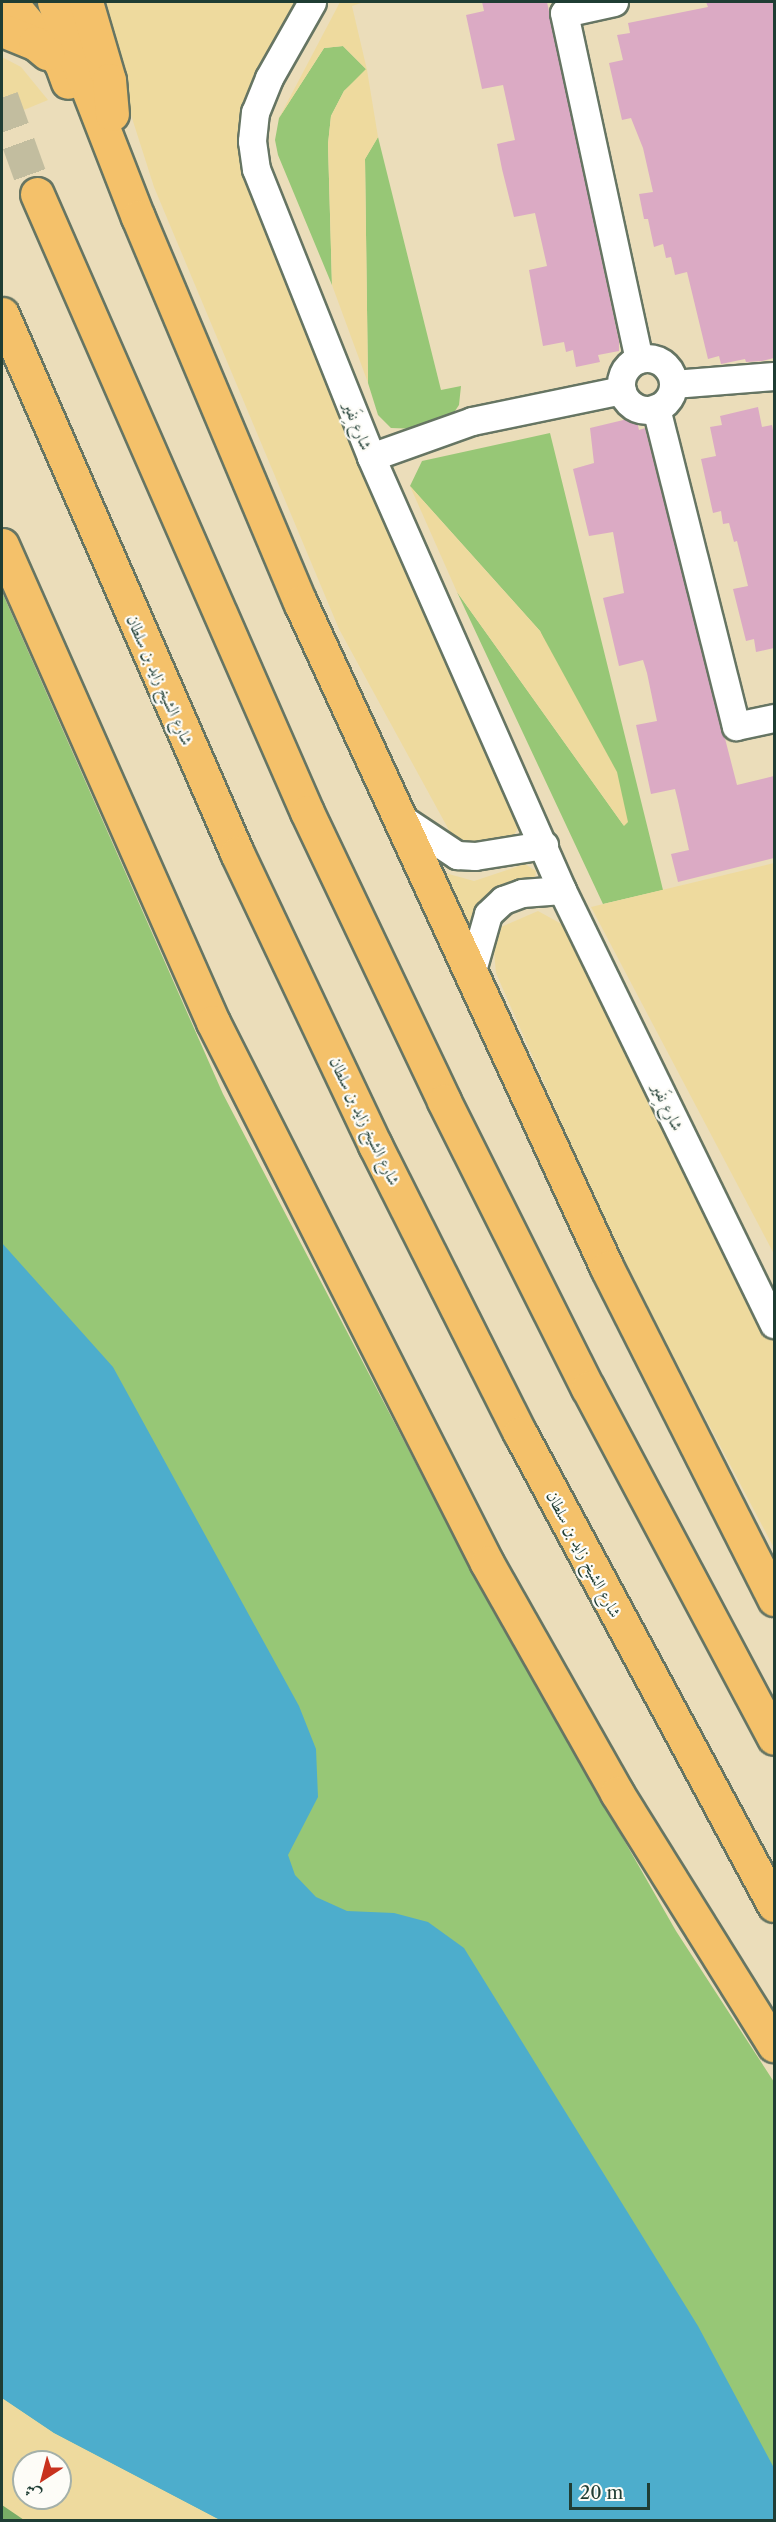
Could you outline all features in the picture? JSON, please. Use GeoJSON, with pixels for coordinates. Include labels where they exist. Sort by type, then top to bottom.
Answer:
{"type":"FeatureCollection","features":[{"type":"Feature","properties":{"kind":"main road"},"geometry":{"type":"LineString","coordinates":[[10,2],[61,63],[107,171],[138,216]]}},
{"type":"Feature","properties":{"kind":"main road"},"geometry":{"type":"LineString","coordinates":[[54,2],[138,216],[300,602],[607,1268],[774,1599]]}},
{"type":"Feature","properties":{"kind":"main road"},"geometry":{"type":"LineString","coordinates":[[86,2],[109,80],[110,142]]}},
{"type":"Feature","properties":{"kind":"main road"},"geometry":{"type":"LineString","coordinates":[[2,30],[35,43],[61,63]]}},
{"type":"Feature","properties":{"kind":"main road"},"geometry":{"type":"LineString","coordinates":[[37,194],[307,812],[444,1101],[588,1388],[774,1738]]}},
{"type":"Feature","properties":{"kind":"main road","name":"شارع الشيخ زايد بن سلطان"},"geometry":{"type":"LineString","coordinates":[[2,314],[237,853],[375,1144],[531,1454],[774,1905]]}},
{"type":"Feature","properties":{"kind":"main road"},"geometry":{"type":"LineString","coordinates":[[2,545],[213,1022],[487,1563],[617,1793],[774,2045]]}},
{"type":"Feature","properties":{"kind":"street","name":"شارع نِفَير"},"geometry":{"type":"LineString","coordinates":[[312,2],[269,78],[255,112],[252,141],[256,169],[371,457],[562,890],[774,1324]]}},
{"type":"Feature","properties":{"kind":"street"},"geometry":{"type":"LineString","coordinates":[[614,2],[564,13],[639,359]]}},
{"type":"Feature","properties":{"kind":"street"},"geometry":{"type":"LineString","coordinates":[[639,359],[662,363],[673,384],[668,399],[656,408],[635,406],[622,390],[623,375],[639,359]]}},
{"type":"Feature","properties":{"kind":"street"},"geometry":{"type":"LineString","coordinates":[[673,384],[774,376]]}},
{"type":"Feature","properties":{"kind":"street"},"geometry":{"type":"LineString","coordinates":[[371,457],[472,421],[622,390]]}},
{"type":"Feature","properties":{"kind":"street"},"geometry":{"type":"LineString","coordinates":[[656,408],[736,726],[774,718]]}},
{"type":"Feature","properties":{"kind":"street"},"geometry":{"type":"LineString","coordinates":[[398,816],[457,855],[475,856],[544,845]]}},
{"type":"Feature","properties":{"kind":"street"},"geometry":{"type":"LineString","coordinates":[[471,974],[488,914],[503,900],[522,893],[562,890]]}},
{"type":"Feature","properties":{"kind":"green space"},"geometry":{"type":"Polygon","coordinates":[[[343,46],[367,70],[344,91],[331,116],[328,144],[332,285],[278,155],[275,140],[279,118],[324,48],[343,46]]]}},
{"type":"Feature","properties":{"kind":"green space"},"geometry":{"type":"Polygon","coordinates":[[[378,137],[441,390],[461,386],[459,405],[451,417],[419,429],[391,428],[378,415],[368,383],[365,159],[378,137]]]}},
{"type":"Feature","properties":{"kind":"green space"},"geometry":{"type":"Polygon","coordinates":[[[550,433],[663,890],[603,904],[457,592],[624,826],[540,631],[410,486],[422,461],[550,433]]]}},
{"type":"Feature","properties":{"kind":"green space"},"geometry":{"type":"Polygon","coordinates":[[[2,592],[223,1094],[490,1606],[676,1931],[774,2082],[774,2520],[220,2520],[54,2433],[2,2398],[2,592]]]}},
{"type":"Feature","properties":{"kind":"green space"},"geometry":{"type":"Polygon","coordinates":[[[2,2502],[28,2520],[2,2520],[2,2502]]]}},
{"type":"Feature","properties":{"kind":"sand"},"geometry":{"type":"Polygon","coordinates":[[[95,2],[309,2],[248,121],[523,819],[509,844],[456,843],[339,629],[154,187],[95,2]]]}},
{"type":"Feature","properties":{"kind":"sand"},"geometry":{"type":"Polygon","coordinates":[[[340,2],[364,2],[352,6],[367,70],[378,137],[365,159],[368,383],[332,285],[328,144],[331,116],[344,91],[366,69],[343,46],[324,48],[279,118],[340,2]]]}},
{"type":"Feature","properties":{"kind":"sand"},"geometry":{"type":"Polygon","coordinates":[[[2,57],[21,67],[48,100],[2,119],[2,57]]]}},
{"type":"Feature","properties":{"kind":"sand"},"geometry":{"type":"Polygon","coordinates":[[[410,486],[540,631],[617,772],[628,822],[624,826],[457,592],[410,486]]]}},
{"type":"Feature","properties":{"kind":"sand"},"geometry":{"type":"Polygon","coordinates":[[[774,863],[774,1254],[591,907],[774,863]]]}},
{"type":"Feature","properties":{"kind":"sand"},"geometry":{"type":"Polygon","coordinates":[[[525,864],[536,871],[534,884],[469,936],[438,871],[474,881],[525,864]]]}},
{"type":"Feature","properties":{"kind":"sand"},"geometry":{"type":"Polygon","coordinates":[[[538,911],[567,927],[774,1328],[774,1548],[618,1252],[496,973],[494,950],[501,927],[538,911]]]}},
{"type":"Feature","properties":{"kind":"sand"},"geometry":{"type":"Polygon","coordinates":[[[2,2398],[54,2433],[220,2520],[24,2520],[2,2505],[2,2398]]]}},
{"type":"Feature","properties":{"kind":"water"},"geometry":{"type":"Polygon","coordinates":[[[2,1243],[113,1367],[299,1706],[316,1749],[318,1797],[288,1855],[295,1875],[316,1897],[347,1911],[394,1913],[428,1922],[464,1948],[698,2326],[774,2468],[774,2520],[220,2520],[54,2433],[2,2398],[2,1243]]]}},
{"type":"Feature","properties":{"kind":"building"},"geometry":{"type":"Polygon","coordinates":[[[482,2],[547,2],[619,341],[619,351],[598,355],[600,362],[576,367],[573,350],[566,352],[564,342],[543,346],[529,270],[547,266],[535,213],[514,217],[497,144],[515,140],[503,85],[482,89],[466,15],[484,11],[482,2]]]}},
{"type":"Feature","properties":{"kind":"building"},"geometry":{"type":"Polygon","coordinates":[[[706,2],[774,2],[774,358],[762,361],[746,362],[745,359],[721,364],[719,356],[708,359],[687,272],[675,275],[671,257],[666,258],[663,244],[654,247],[648,219],[644,219],[639,194],[653,192],[643,148],[631,118],[622,120],[609,63],[623,60],[617,35],[630,33],[628,23],[708,7],[706,2]]]}},
{"type":"Feature","properties":{"kind":"building"},"geometry":{"type":"Polygon","coordinates":[[[758,407],[762,427],[772,425],[774,436],[774,648],[756,652],[754,639],[746,641],[733,589],[748,586],[737,541],[734,542],[729,523],[723,524],[721,511],[713,513],[701,459],[716,456],[710,427],[722,425],[720,416],[758,407]]]}},
{"type":"Feature","properties":{"kind":"building"},"geometry":{"type":"Polygon","coordinates":[[[636,417],[639,430],[645,428],[737,785],[774,776],[774,858],[678,882],[671,854],[689,850],[675,789],[651,794],[636,725],[657,721],[647,673],[643,660],[619,666],[603,598],[624,593],[613,532],[589,536],[573,469],[594,463],[590,428],[636,417]]]}},
{"type":"Feature","properties":{"kind":"tunnel"},"geometry":{"type":"LineString","coordinates":[[2,97],[37,194]]}}]}
